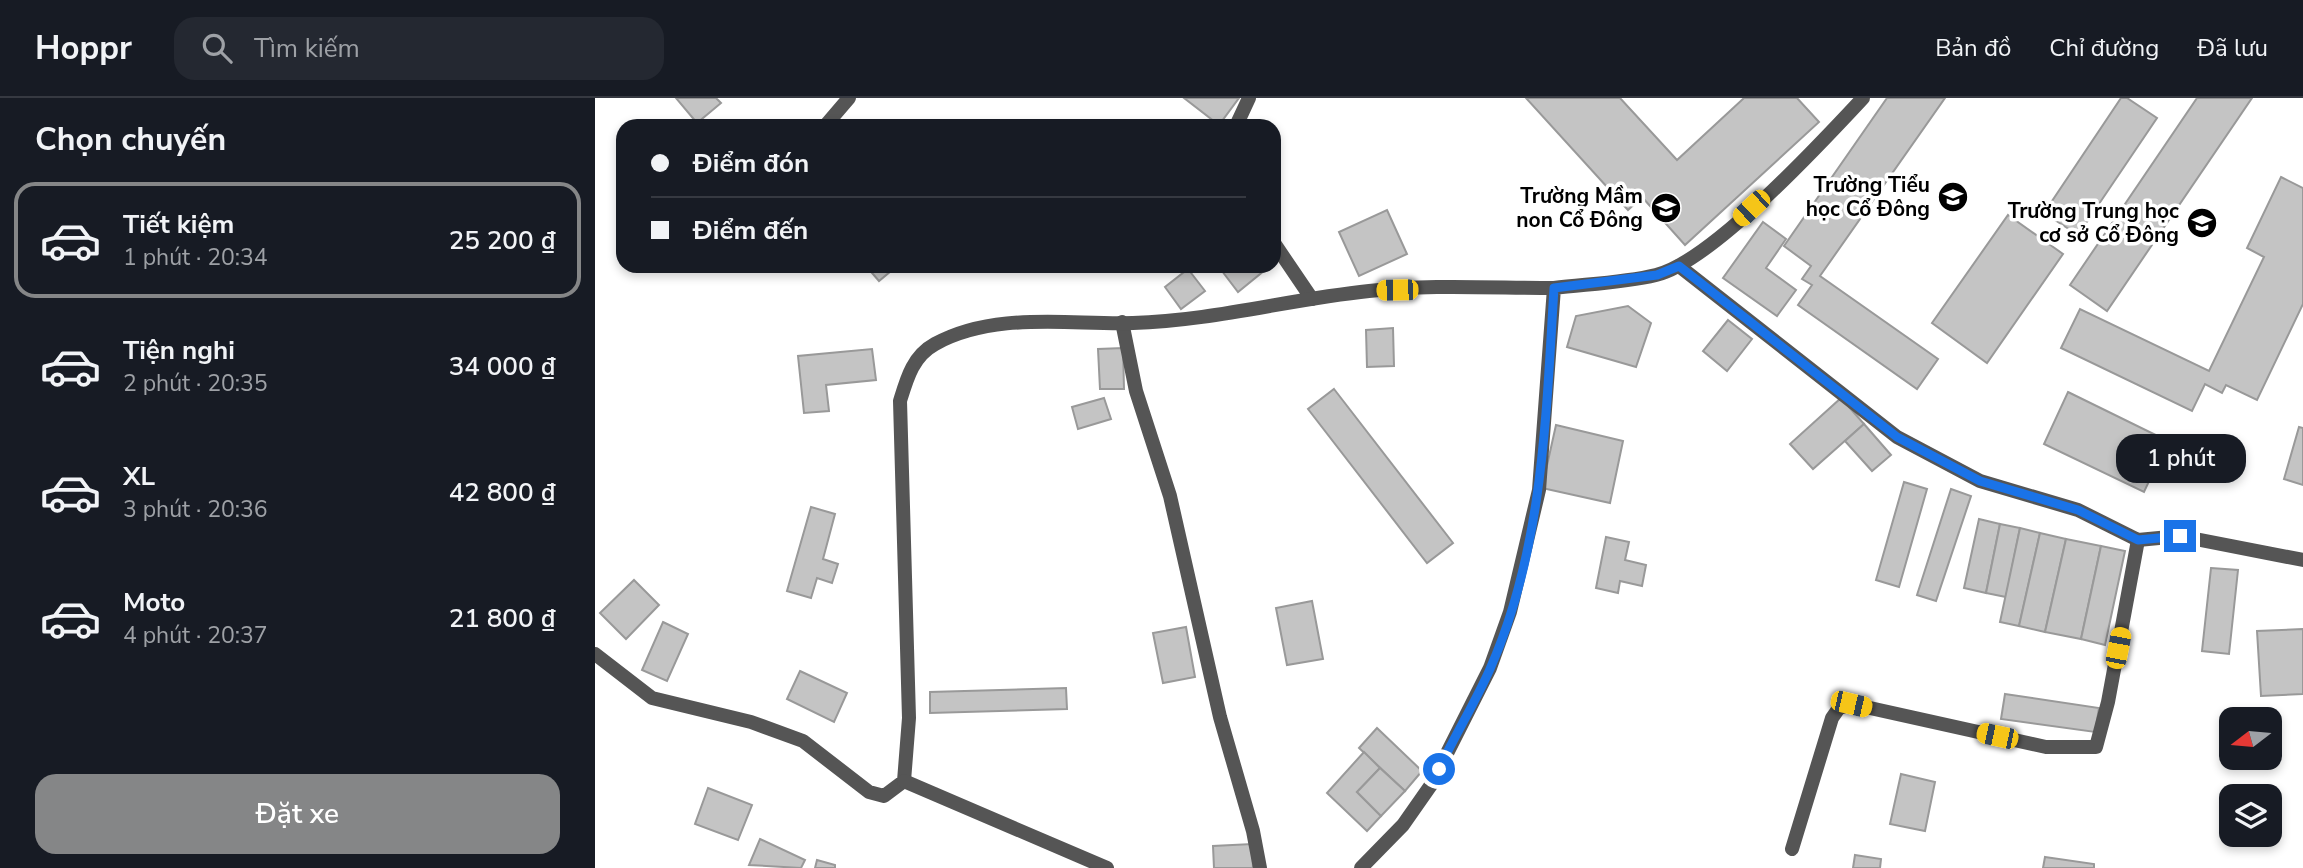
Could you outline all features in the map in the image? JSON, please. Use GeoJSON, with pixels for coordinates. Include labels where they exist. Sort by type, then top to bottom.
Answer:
{"type":"FeatureCollection","features":[{"type":"Feature","properties":{"kind":"street"},"geometry":{"type":"LineString","coordinates":[[831,119],[849,98]]}},
{"type":"Feature","properties":{"kind":"street"},"geometry":{"type":"LineString","coordinates":[[1239,119],[1249,98]]}},
{"type":"Feature","properties":{"kind":"street"},"geometry":{"type":"LineString","coordinates":[[595,654],[652,698],[751,722],[803,741],[878,796],[891,793],[904,781],[909,718],[900,401],[906,379],[917,358],[935,344],[970,330],[1034,321],[1122,322],[1205,316],[1371,290],[1554,288],[1657,275],[1679,266],[1733,225],[1823,142],[1863,98]]}},
{"type":"Feature","properties":{"kind":"street"},"geometry":{"type":"LineString","coordinates":[[1281,254],[1311,299]]}},
{"type":"Feature","properties":{"kind":"street"},"geometry":{"type":"LineString","coordinates":[[1679,266],[1897,437],[1980,481],[2078,510],[2138,540],[2180,536],[2303,560]]}},
{"type":"Feature","properties":{"kind":"street"},"geometry":{"type":"LineString","coordinates":[[1361,868],[1403,825],[1431,785],[1490,668],[1510,612],[1539,490],[1554,288]]}},
{"type":"Feature","properties":{"kind":"street"},"geometry":{"type":"LineString","coordinates":[[1122,322],[1136,391],[1170,496],[1220,717],[1254,831],[1260,868]]}},
{"type":"Feature","properties":{"kind":"street"},"geometry":{"type":"LineString","coordinates":[[1791,849],[1832,718],[1839,708],[1851,704],[2046,747],[2096,747],[2109,702],[2138,540]]}},
{"type":"Feature","properties":{"kind":"street"},"geometry":{"type":"LineString","coordinates":[[904,781],[1107,868]]}},
{"type":"Feature","properties":{"kind":"building"},"geometry":{"type":"Polygon","coordinates":[[[676,98],[716,98],[721,103],[702,119],[694,119],[676,98]]]}},
{"type":"Feature","properties":{"kind":"building"},"geometry":{"type":"Polygon","coordinates":[[[1184,98],[1239,98],[1223,119],[1211,119],[1184,98]]]}},
{"type":"Feature","properties":{"kind":"building","name":"Trường Mầm non Cổ Đông"},"geometry":{"type":"Polygon","coordinates":[[[1526,98],[1620,98],[1677,160],[1744,98],[1797,98],[1819,122],[1685,245],[1642,197],[1628,210],[1526,98]]]}},
{"type":"Feature","properties":{"kind":"building"},"geometry":{"type":"Polygon","coordinates":[[[1887,98],[1945,98],[1820,276],[1938,359],[1917,389],[1798,305],[1812,285],[1802,279],[1811,266],[1784,246],[1887,98]]]}},
{"type":"Feature","properties":{"kind":"building"},"geometry":{"type":"Polygon","coordinates":[[[2121,98],[2127,98],[2157,118],[2078,235],[2044,213],[2121,98]]]}},
{"type":"Feature","properties":{"kind":"building"},"geometry":{"type":"Polygon","coordinates":[[[2197,98],[2252,98],[2107,311],[2070,285],[2197,98]]]}},
{"type":"Feature","properties":{"kind":"building"},"geometry":{"type":"Polygon","coordinates":[[[2281,177],[2303,188],[2303,304],[2257,400],[2226,385],[2222,393],[2205,384],[2192,411],[2061,348],[2080,309],[2209,371],[2264,257],[2247,248],[2281,177]]]}},
{"type":"Feature","properties":{"kind":"building"},"geometry":{"type":"Polygon","coordinates":[[[1387,210],[1407,254],[1359,276],[1339,232],[1387,210]]]}},
{"type":"Feature","properties":{"kind":"building"},"geometry":{"type":"Polygon","coordinates":[[[2008,215],[2063,254],[1987,363],[1932,323],[2008,215]]]}},
{"type":"Feature","properties":{"kind":"building"},"geometry":{"type":"Polygon","coordinates":[[[1763,222],[1786,239],[1766,268],[1796,290],[1777,316],[1723,278],[1763,222]]]}},
{"type":"Feature","properties":{"kind":"building"},"geometry":{"type":"Polygon","coordinates":[[[872,273],[889,273],[879,281],[872,273]]]}},
{"type":"Feature","properties":{"kind":"building"},"geometry":{"type":"Polygon","coordinates":[[[1183,273],[1191,273],[1205,291],[1181,309],[1165,287],[1183,273]]]}},
{"type":"Feature","properties":{"kind":"building"},"geometry":{"type":"Polygon","coordinates":[[[1224,273],[1261,273],[1238,292],[1224,273]]]}},
{"type":"Feature","properties":{"kind":"building"},"geometry":{"type":"Polygon","coordinates":[[[1628,306],[1651,323],[1636,367],[1567,347],[1576,316],[1628,306]]]}},
{"type":"Feature","properties":{"kind":"building"},"geometry":{"type":"Polygon","coordinates":[[[1728,320],[1752,339],[1727,371],[1703,351],[1728,320]]]}},
{"type":"Feature","properties":{"kind":"building"},"geometry":{"type":"Polygon","coordinates":[[[1393,328],[1394,366],[1367,367],[1366,330],[1393,328]]]}},
{"type":"Feature","properties":{"kind":"building"},"geometry":{"type":"Polygon","coordinates":[[[1123,348],[1124,389],[1100,389],[1098,349],[1123,348]]]}},
{"type":"Feature","properties":{"kind":"building"},"geometry":{"type":"Polygon","coordinates":[[[872,349],[876,380],[826,385],[829,411],[804,413],[798,356],[872,349]]]}},
{"type":"Feature","properties":{"kind":"building"},"geometry":{"type":"Polygon","coordinates":[[[1334,389],[1453,543],[1427,563],[1308,409],[1334,389]]]}},
{"type":"Feature","properties":{"kind":"building"},"geometry":{"type":"Polygon","coordinates":[[[2068,392],[2168,441],[2144,492],[2044,444],[2068,392]]]}},
{"type":"Feature","properties":{"kind":"building"},"geometry":{"type":"Polygon","coordinates":[[[1104,398],[1111,419],[1078,429],[1072,407],[1104,398]]]}},
{"type":"Feature","properties":{"kind":"building"},"geometry":{"type":"Polygon","coordinates":[[[1841,398],[1864,424],[1813,469],[1790,444],[1841,398]]]}},
{"type":"Feature","properties":{"kind":"building"},"geometry":{"type":"Polygon","coordinates":[[[1864,424],[1891,455],[1872,471],[1845,441],[1864,424]]]}},
{"type":"Feature","properties":{"kind":"building"},"geometry":{"type":"Polygon","coordinates":[[[1556,425],[1623,441],[1610,503],[1542,488],[1556,425]]]}},
{"type":"Feature","properties":{"kind":"building"},"geometry":{"type":"Polygon","coordinates":[[[2299,427],[2303,428],[2303,485],[2284,479],[2299,427]]]}},
{"type":"Feature","properties":{"kind":"building"},"geometry":{"type":"Polygon","coordinates":[[[1904,482],[1927,489],[1899,587],[1876,580],[1904,482]]]}},
{"type":"Feature","properties":{"kind":"building"},"geometry":{"type":"Polygon","coordinates":[[[1951,489],[1971,496],[1936,601],[1917,595],[1951,489]]]}},
{"type":"Feature","properties":{"kind":"building"},"geometry":{"type":"Polygon","coordinates":[[[811,507],[835,514],[823,559],[838,564],[832,583],[817,578],[811,598],[787,591],[811,507]]]}},
{"type":"Feature","properties":{"kind":"building"},"geometry":{"type":"Polygon","coordinates":[[[1979,519],[2000,524],[1986,593],[1964,588],[1979,519]]]}},
{"type":"Feature","properties":{"kind":"building"},"geometry":{"type":"Polygon","coordinates":[[[2000,524],[2020,528],[2006,597],[1986,593],[2000,524]]]}},
{"type":"Feature","properties":{"kind":"building"},"geometry":{"type":"Polygon","coordinates":[[[2020,528],[2040,533],[2019,626],[2000,622],[2020,528]]]}},
{"type":"Feature","properties":{"kind":"building"},"geometry":{"type":"Polygon","coordinates":[[[2040,533],[2066,539],[2045,632],[2019,626],[2040,533]]]}},
{"type":"Feature","properties":{"kind":"building"},"geometry":{"type":"Polygon","coordinates":[[[1606,537],[1629,542],[1625,560],[1646,565],[1642,586],[1620,581],[1618,593],[1596,588],[1606,537]]]}},
{"type":"Feature","properties":{"kind":"building"},"geometry":{"type":"Polygon","coordinates":[[[2066,539],[2101,546],[2081,639],[2045,632],[2066,539]]]}},
{"type":"Feature","properties":{"kind":"building"},"geometry":{"type":"Polygon","coordinates":[[[2101,546],[2125,551],[2105,645],[2081,639],[2101,546]]]}},
{"type":"Feature","properties":{"kind":"building"},"geometry":{"type":"Polygon","coordinates":[[[2211,568],[2238,570],[2229,654],[2202,651],[2211,568]]]}},
{"type":"Feature","properties":{"kind":"building"},"geometry":{"type":"Polygon","coordinates":[[[634,580],[659,605],[626,639],[600,613],[634,580]]]}},
{"type":"Feature","properties":{"kind":"building"},"geometry":{"type":"Polygon","coordinates":[[[1312,601],[1323,659],[1287,665],[1276,608],[1312,601]]]}},
{"type":"Feature","properties":{"kind":"building"},"geometry":{"type":"Polygon","coordinates":[[[663,622],[688,634],[667,681],[642,670],[663,622]]]}},
{"type":"Feature","properties":{"kind":"building"},"geometry":{"type":"Polygon","coordinates":[[[1186,627],[1195,677],[1163,683],[1153,633],[1186,627]]]}},
{"type":"Feature","properties":{"kind":"building"},"geometry":{"type":"Polygon","coordinates":[[[2303,629],[2303,694],[2261,696],[2257,631],[2303,629]]]}},
{"type":"Feature","properties":{"kind":"building"},"geometry":{"type":"Polygon","coordinates":[[[800,671],[847,693],[834,722],[787,699],[800,671]]]}},
{"type":"Feature","properties":{"kind":"building"},"geometry":{"type":"Polygon","coordinates":[[[1066,688],[1067,709],[930,713],[930,692],[1066,688]]]}},
{"type":"Feature","properties":{"kind":"building"},"geometry":{"type":"Polygon","coordinates":[[[2005,694],[2099,708],[2095,732],[2001,719],[2005,694]]]}},
{"type":"Feature","properties":{"kind":"building"},"geometry":{"type":"Polygon","coordinates":[[[1377,728],[1422,771],[1405,791],[1359,748],[1377,728]]]}},
{"type":"Feature","properties":{"kind":"building"},"geometry":{"type":"Polygon","coordinates":[[[1364,752],[1380,768],[1357,792],[1381,816],[1367,831],[1327,793],[1364,752]]]}},
{"type":"Feature","properties":{"kind":"building"},"geometry":{"type":"Polygon","coordinates":[[[1380,768],[1405,791],[1381,816],[1357,792],[1380,768]]]}},
{"type":"Feature","properties":{"kind":"building"},"geometry":{"type":"Polygon","coordinates":[[[1901,774],[1935,782],[1925,831],[1890,824],[1901,774]]]}},
{"type":"Feature","properties":{"kind":"building"},"geometry":{"type":"Polygon","coordinates":[[[708,788],[752,805],[738,840],[695,824],[708,788]]]}},
{"type":"Feature","properties":{"kind":"building"},"geometry":{"type":"Polygon","coordinates":[[[760,839],[805,860],[801,868],[749,865],[760,839]]]}},
{"type":"Feature","properties":{"kind":"building"},"geometry":{"type":"Polygon","coordinates":[[[1252,844],[1253,868],[1214,868],[1213,846],[1252,844]]]}},
{"type":"Feature","properties":{"kind":"building"},"geometry":{"type":"Polygon","coordinates":[[[1855,855],[1881,859],[1880,868],[1853,868],[1855,855]]]}},
{"type":"Feature","properties":{"kind":"building"},"geometry":{"type":"Polygon","coordinates":[[[2045,857],[2094,864],[2094,868],[2043,868],[2045,857]]]}},
{"type":"Feature","properties":{"kind":"building"},"geometry":{"type":"Polygon","coordinates":[[[817,860],[835,865],[835,868],[815,868],[817,860]]]}},
{"type":"Feature","properties":{"kind":"place","name":"Trường Tiểu học Cổ Đông"},"geometry":{"type":"Point","coordinates":[1953,197]}},
{"type":"Feature","properties":{"kind":"place","name":"Trường Mầm non Cổ Đông"},"geometry":{"type":"Point","coordinates":[1666,208]}},
{"type":"Feature","properties":{"kind":"place","name":"Trường Trung học cơ sở Cổ Đông"},"geometry":{"type":"Point","coordinates":[2202,223]}},
{"type":"Feature","properties":{"kind":"route"},"geometry":{"type":"LineString","coordinates":[[1439,769],[1490,668],[1510,612],[1526,552],[1539,490],[1554,288],[1657,275],[1679,266],[1897,437],[1980,481],[2078,510],[2138,540],[2180,536]]}}]}
